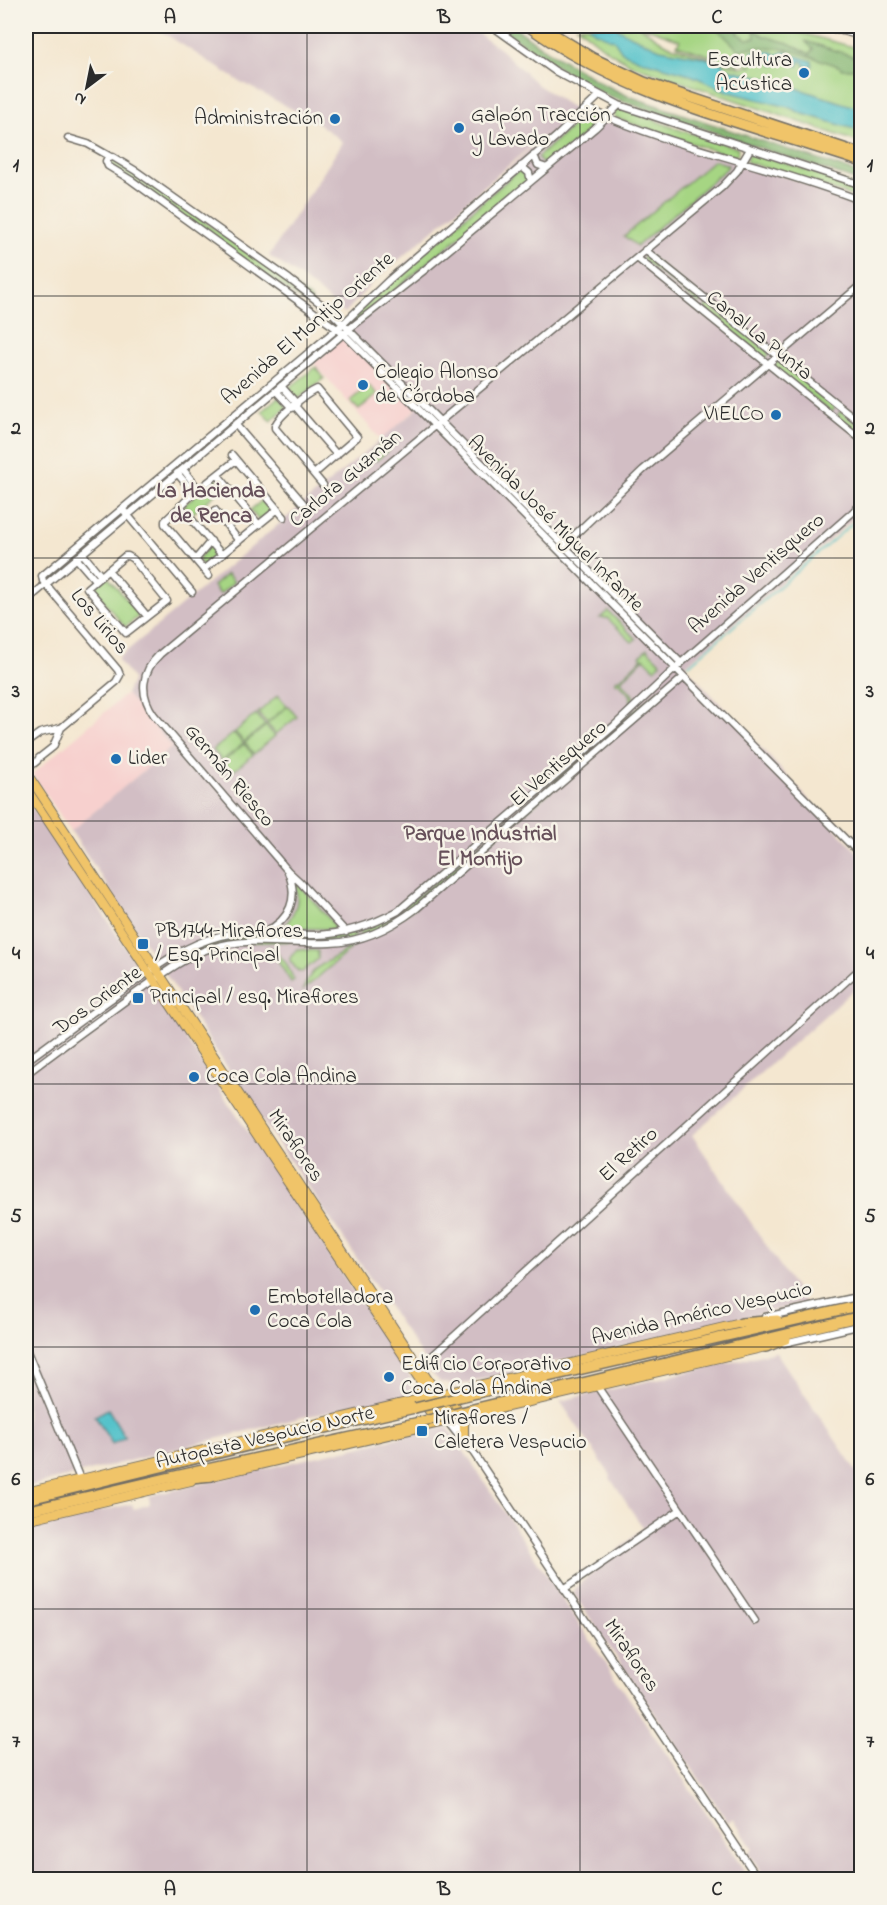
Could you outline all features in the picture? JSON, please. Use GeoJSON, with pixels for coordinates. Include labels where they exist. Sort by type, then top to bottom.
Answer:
{"type":"FeatureCollection","features":[{"type":"Feature","properties":{"kind":"highway"},"geometry":{"type":"LineString","coordinates":[[528,26],[579,59],[637,87],[861,162]]}},
{"type":"Feature","properties":{"kind":"highway"},"geometry":{"type":"LineString","coordinates":[[541,26],[593,58],[644,82],[861,154]]}},
{"type":"Feature","properties":{"kind":"highway","name":"Autopista Vespucio Norte"},"geometry":{"type":"LineString","coordinates":[[26,1511],[153,1476],[260,1443],[415,1404],[460,1397],[861,1305]]}},
{"type":"Feature","properties":{"kind":"highway"},"geometry":{"type":"LineString","coordinates":[[741,1323],[812,1316]]}},
{"type":"Feature","properties":{"kind":"highway","name":"Autopista Vespucio Norte"},"geometry":{"type":"LineString","coordinates":[[26,1500],[428,1423],[861,1316]]}},
{"type":"Feature","properties":{"kind":"highway"},"geometry":{"type":"LineString","coordinates":[[766,1347],[815,1327]]}},
{"type":"Feature","properties":{"kind":"highway"},"geometry":{"type":"LineString","coordinates":[[153,1476],[227,1445]]}},
{"type":"Feature","properties":{"kind":"highway"},"geometry":{"type":"LineString","coordinates":[[153,1476],[212,1476]]}},
{"type":"Feature","properties":{"kind":"main road","name":"Miraflores"},"geometry":{"type":"LineString","coordinates":[[26,771],[83,857],[157,978],[450,1420]]}},
{"type":"Feature","properties":{"kind":"main road","name":"Miraflores"},"geometry":{"type":"LineString","coordinates":[[26,788],[75,862],[152,970]]}},
{"type":"Feature","properties":{"kind":"main road"},"geometry":{"type":"LineString","coordinates":[[75,862],[83,857]]}},
{"type":"Feature","properties":{"kind":"main road","name":"Miraflores"},"geometry":{"type":"LineString","coordinates":[[205,1050],[420,1367],[425,1383]]}},
{"type":"Feature","properties":{"kind":"main road","name":"Avenida Américo Vespucio"},"geometry":{"type":"LineString","coordinates":[[26,1492],[415,1404],[450,1392],[741,1323]]}},
{"type":"Feature","properties":{"kind":"main road"},"geometry":{"type":"LineString","coordinates":[[26,1520],[428,1423],[450,1420],[468,1413],[766,1347]]}},
{"type":"Feature","properties":{"kind":"main road"},"geometry":{"type":"LineString","coordinates":[[428,1423],[433,1419],[426,1407],[415,1404],[425,1383],[450,1392],[458,1410],[468,1413]]}},
{"type":"Feature","properties":{"kind":"main road"},"geometry":{"type":"LineString","coordinates":[[464,1435],[464,1424],[468,1413]]}},
{"type":"Feature","properties":{"kind":"street"},"geometry":{"type":"LineString","coordinates":[[492,26],[545,65],[619,105],[861,185]]}},
{"type":"Feature","properties":{"kind":"street"},"geometry":{"type":"LineString","coordinates":[[822,26],[861,36]]}},
{"type":"Feature","properties":{"kind":"street"},"geometry":{"type":"LineString","coordinates":[[852,26],[860,27]]}},
{"type":"Feature","properties":{"kind":"street","name":"Avenida El Montijo Oriente"},"geometry":{"type":"LineString","coordinates":[[46,584],[42,579],[43,575],[338,329],[347,326],[389,280],[599,96]]}},
{"type":"Feature","properties":{"kind":"street"},"geometry":{"type":"LineString","coordinates":[[26,601],[344,334],[347,326],[422,272],[619,105]]}},
{"type":"Feature","properties":{"kind":"street"},"geometry":{"type":"LineString","coordinates":[[587,108],[654,136],[812,183],[861,201]]}},
{"type":"Feature","properties":{"kind":"street"},"geometry":{"type":"LineString","coordinates":[[68,138],[88,144],[111,157]]}},
{"type":"Feature","properties":{"kind":"street","name":"Carlota Guzmán"},"geometry":{"type":"LineString","coordinates":[[146,701],[145,677],[157,657],[722,187],[742,163],[750,148]]}},
{"type":"Feature","properties":{"kind":"street"},"geometry":{"type":"LineString","coordinates":[[534,155],[538,165],[547,168]]}},
{"type":"Feature","properties":{"kind":"street","name":"Avenida José Miguel Infante"},"geometry":{"type":"LineString","coordinates":[[681,663],[347,326],[314,297],[172,196],[111,157],[106,159],[108,166],[131,180],[344,334],[861,856]]}},
{"type":"Feature","properties":{"kind":"street"},"geometry":{"type":"LineString","coordinates":[[521,166],[529,173],[531,181]]}},
{"type":"Feature","properties":{"kind":"street","name":"Canal La Punta"},"geometry":{"type":"LineString","coordinates":[[645,250],[861,424]]}},
{"type":"Feature","properties":{"kind":"street","name":"Canal La Punta"},"geometry":{"type":"LineString","coordinates":[[637,258],[861,440]]}},
{"type":"Feature","properties":{"kind":"street"},"geometry":{"type":"LineString","coordinates":[[564,545],[644,470],[861,284]]}},
{"type":"Feature","properties":{"kind":"street"},"geometry":{"type":"LineString","coordinates":[[306,306],[312,304],[314,297]]}},
{"type":"Feature","properties":{"kind":"street"},"geometry":{"type":"LineString","coordinates":[[700,310],[708,300]]}},
{"type":"Feature","properties":{"kind":"street"},"geometry":{"type":"LineString","coordinates":[[279,388],[337,455]]}},
{"type":"Feature","properties":{"kind":"street"},"geometry":{"type":"LineString","coordinates":[[314,474],[356,440],[356,435],[317,389],[275,423],[275,427],[323,485]]}},
{"type":"Feature","properties":{"kind":"street"},"geometry":{"type":"LineString","coordinates":[[833,417],[841,408]]}},
{"type":"Feature","properties":{"kind":"street"},"geometry":{"type":"LineString","coordinates":[[231,419],[303,503]]}},
{"type":"Feature","properties":{"kind":"street"},"geometry":{"type":"LineString","coordinates":[[209,576],[165,524],[165,521],[234,458],[284,517]]}},
{"type":"Feature","properties":{"kind":"street"},"geometry":{"type":"LineString","coordinates":[[180,471],[197,491]]}},
{"type":"Feature","properties":{"kind":"street"},"geometry":{"type":"LineString","coordinates":[[487,479],[489,474],[493,473]]}},
{"type":"Feature","properties":{"kind":"street"},"geometry":{"type":"LineString","coordinates":[[218,475],[259,525]]}},
{"type":"Feature","properties":{"kind":"street","name":"Avenida Ventisquero"},"geometry":{"type":"LineString","coordinates":[[676,669],[861,504]]}},
{"type":"Feature","properties":{"kind":"street"},"geometry":{"type":"LineString","coordinates":[[180,506],[222,555]]}},
{"type":"Feature","properties":{"kind":"street"},"geometry":{"type":"LineString","coordinates":[[122,509],[192,592]]}},
{"type":"Feature","properties":{"kind":"street"},"geometry":{"type":"LineString","coordinates":[[204,569],[278,509]]}},
{"type":"Feature","properties":{"kind":"street"},"geometry":{"type":"LineString","coordinates":[[214,510],[240,541]]}},
{"type":"Feature","properties":{"kind":"street"},"geometry":{"type":"LineString","coordinates":[[196,559],[210,541]]}},
{"type":"Feature","properties":{"kind":"street"},"geometry":{"type":"LineString","coordinates":[[79,555],[98,578]]}},
{"type":"Feature","properties":{"kind":"street"},"geometry":{"type":"LineString","coordinates":[[128,555],[167,601],[126,633],[87,588],[108,570],[128,555]]}},
{"type":"Feature","properties":{"kind":"street"},"geometry":{"type":"LineString","coordinates":[[108,570],[147,616]]}},
{"type":"Feature","properties":{"kind":"street","name":"Los Lirios"},"geometry":{"type":"LineString","coordinates":[[46,584],[120,675],[116,682],[61,728]]}},
{"type":"Feature","properties":{"kind":"street"},"geometry":{"type":"LineString","coordinates":[[654,648],[660,641]]}},
{"type":"Feature","properties":{"kind":"street","name":"El Ventisquero"},"geometry":{"type":"LineString","coordinates":[[152,970],[167,959],[209,939],[232,934],[317,935],[346,932],[381,920],[398,911],[553,780],[676,669]]}},
{"type":"Feature","properties":{"kind":"street","name":"El Ventisquero"},"geometry":{"type":"LineString","coordinates":[[157,978],[190,957],[227,944],[249,941],[331,943],[368,936],[401,920],[684,677]]}},
{"type":"Feature","properties":{"kind":"street"},"geometry":{"type":"LineString","coordinates":[[661,684],[668,692]]}},
{"type":"Feature","properties":{"kind":"street","name":"Germán Riesco"},"geometry":{"type":"LineString","coordinates":[[146,701],[154,715],[288,871],[346,932]]}},
{"type":"Feature","properties":{"kind":"street"},"geometry":{"type":"LineString","coordinates":[[26,743],[40,733],[61,728]]}},
{"type":"Feature","properties":{"kind":"street"},"geometry":{"type":"LineString","coordinates":[[26,771],[51,748],[61,728]]}},
{"type":"Feature","properties":{"kind":"street"},"geometry":{"type":"LineString","coordinates":[[553,780],[558,787]]}},
{"type":"Feature","properties":{"kind":"street"},"geometry":{"type":"LineString","coordinates":[[264,933],[280,923],[290,910],[293,891],[288,871]]}},
{"type":"Feature","properties":{"kind":"street"},"geometry":{"type":"LineString","coordinates":[[440,876],[446,883]]}},
{"type":"Feature","properties":{"kind":"street"},"geometry":{"type":"LineString","coordinates":[[167,959],[172,968]]}},
{"type":"Feature","properties":{"kind":"street","name":"El Retiro"},"geometry":{"type":"LineString","coordinates":[[420,1367],[861,968]]}},
{"type":"Feature","properties":{"kind":"street","name":"Dos Oriente"},"geometry":{"type":"LineString","coordinates":[[26,1061],[152,970]]}},
{"type":"Feature","properties":{"kind":"street","name":"Dos Oriente"},"geometry":{"type":"LineString","coordinates":[[26,1074],[157,978]]}},
{"type":"Feature","properties":{"kind":"street","name":"Avenida Américo Vespucio"},"geometry":{"type":"LineString","coordinates":[[741,1323],[861,1296]]}},
{"type":"Feature","properties":{"kind":"street"},"geometry":{"type":"LineString","coordinates":[[766,1347],[861,1325]]}},
{"type":"Feature","properties":{"kind":"street"},"geometry":{"type":"LineString","coordinates":[[26,1349],[80,1479]]}},
{"type":"Feature","properties":{"kind":"street"},"geometry":{"type":"LineString","coordinates":[[597,1386],[755,1621]]}},
{"type":"Feature","properties":{"kind":"street","name":"Miraflores"},"geometry":{"type":"LineString","coordinates":[[450,1420],[464,1435],[473,1452]]}},
{"type":"Feature","properties":{"kind":"street","name":"Miraflores"},"geometry":{"type":"LineString","coordinates":[[450,1420],[759,1880]]}},
{"type":"Feature","properties":{"kind":"street"},"geometry":{"type":"LineString","coordinates":[[564,1589],[680,1510]]}},
{"type":"Feature","properties":{"kind":"shaded area"},"geometry":{"type":"Polygon","coordinates":[[[143,26],[468,26],[501,50],[538,85],[573,108],[579,103],[609,120],[861,203],[861,512],[685,666],[861,856],[861,983],[692,1135],[805,1303],[458,1385],[440,1382],[429,1370],[71,831],[172,747],[126,694],[133,679],[117,659],[417,409],[336,328],[551,129],[372,283],[345,313],[302,278],[269,256],[343,142],[318,123],[239,81],[164,33],[143,26]]]}},
{"type":"Feature","properties":{"kind":"shaded area","name":"Colegio Alonso de Córdoba"},"geometry":{"type":"Polygon","coordinates":[[[343,337],[417,408],[381,440],[313,362],[343,337]]]}},
{"type":"Feature","properties":{"kind":"shaded area"},"geometry":{"type":"Polygon","coordinates":[[[126,694],[172,747],[71,831],[32,774],[126,694]]]}},
{"type":"Feature","properties":{"kind":"shaded area"},"geometry":{"type":"Polygon","coordinates":[[[26,798],[411,1378],[411,1397],[303,1417],[26,1487],[26,798]]]}},
{"type":"Feature","properties":{"kind":"shaded area"},"geometry":{"type":"Polygon","coordinates":[[[776,1352],[861,1478],[861,1879],[766,1879],[749,1853],[753,1849],[733,1819],[728,1822],[573,1593],[574,1589],[643,1528],[560,1401],[776,1352]]]}},
{"type":"Feature","properties":{"kind":"shaded area"},"geometry":{"type":"Polygon","coordinates":[[[447,1426],[750,1879],[26,1879],[26,1525],[97,1509],[100,1511],[132,1504],[134,1509],[150,1504],[149,1496],[447,1426]]]}},
{"type":"Feature","properties":{"kind":"green space"},"geometry":{"type":"Polygon","coordinates":[[[498,26],[513,26],[543,48],[603,84],[628,96],[861,174],[861,182],[610,97],[552,64],[498,26]]]}},
{"type":"Feature","properties":{"kind":"green space"},"geometry":{"type":"Polygon","coordinates":[[[577,26],[639,26],[668,45],[739,67],[753,66],[735,60],[739,65],[677,45],[680,40],[641,26],[775,26],[861,49],[861,143],[632,65],[608,51],[577,26]]]}},
{"type":"Feature","properties":{"kind":"green space"},"geometry":{"type":"Polygon","coordinates":[[[714,26],[743,26],[737,33],[747,39],[755,38],[754,30],[810,54],[813,49],[805,41],[859,58],[854,69],[842,69],[803,54],[778,48],[752,47],[739,50],[714,26]]]}},
{"type":"Feature","properties":{"kind":"green space"},"geometry":{"type":"Polygon","coordinates":[[[620,107],[680,130],[738,148],[738,154],[733,157],[621,120],[614,114],[620,107]]]}},
{"type":"Feature","properties":{"kind":"green space"},"geometry":{"type":"Polygon","coordinates":[[[588,112],[602,118],[601,121],[545,166],[538,157],[588,112]]]}},
{"type":"Feature","properties":{"kind":"green space"},"geometry":{"type":"Polygon","coordinates":[[[751,152],[861,188],[861,199],[747,162],[746,159],[751,152]]]}},
{"type":"Feature","properties":{"kind":"green space"},"geometry":{"type":"Polygon","coordinates":[[[111,159],[133,171],[310,297],[311,303],[307,304],[109,164],[111,159]]]}},
{"type":"Feature","properties":{"kind":"green space"},"geometry":{"type":"Polygon","coordinates":[[[714,160],[728,165],[727,168],[637,246],[624,236],[714,160]]]}},
{"type":"Feature","properties":{"kind":"green space"},"geometry":{"type":"Polygon","coordinates":[[[522,170],[529,178],[526,182],[351,326],[348,324],[385,286],[518,171],[522,170]]]}},
{"type":"Feature","properties":{"kind":"green space"},"geometry":{"type":"Polygon","coordinates":[[[645,255],[701,298],[701,303],[699,304],[642,259],[645,255]]]}},
{"type":"Feature","properties":{"kind":"green space"},"geometry":{"type":"Polygon","coordinates":[[[708,304],[769,352],[768,357],[765,358],[704,308],[708,304]]]}},
{"type":"Feature","properties":{"kind":"green space"},"geometry":{"type":"Polygon","coordinates":[[[336,333],[340,334],[237,421],[235,420],[235,417],[336,333]]]}},
{"type":"Feature","properties":{"kind":"green space"},"geometry":{"type":"Polygon","coordinates":[[[776,361],[780,361],[834,404],[834,410],[831,412],[775,368],[776,361]]]}},
{"type":"Feature","properties":{"kind":"green space"},"geometry":{"type":"Polygon","coordinates":[[[316,367],[324,378],[298,399],[289,388],[316,367]]]}},
{"type":"Feature","properties":{"kind":"green space"},"geometry":{"type":"Polygon","coordinates":[[[369,385],[377,394],[359,410],[350,401],[369,385]]]}},
{"type":"Feature","properties":{"kind":"green space"},"geometry":{"type":"Polygon","coordinates":[[[278,397],[287,407],[271,421],[262,411],[278,397]]]}},
{"type":"Feature","properties":{"kind":"green space"},"geometry":{"type":"Polygon","coordinates":[[[839,412],[861,427],[861,438],[837,418],[839,412]]]}},
{"type":"Feature","properties":{"kind":"green space"},"geometry":{"type":"Polygon","coordinates":[[[228,423],[231,425],[129,510],[126,509],[228,423]]]}},
{"type":"Feature","properties":{"kind":"green space"},"geometry":{"type":"Polygon","coordinates":[[[383,442],[389,450],[376,461],[370,453],[383,442]]]}},
{"type":"Feature","properties":{"kind":"green space"},"geometry":{"type":"Polygon","coordinates":[[[216,478],[224,487],[192,514],[184,505],[216,478]]]}},
{"type":"Feature","properties":{"kind":"green space"},"geometry":{"type":"Polygon","coordinates":[[[264,499],[273,510],[259,521],[250,510],[264,499]]]}},
{"type":"Feature","properties":{"kind":"green space"},"geometry":{"type":"Polygon","coordinates":[[[553,537],[657,643],[654,644],[551,539],[553,537]]]}},
{"type":"Feature","properties":{"kind":"green space"},"geometry":{"type":"Polygon","coordinates":[[[210,544],[220,554],[204,567],[198,559],[210,544]]]}},
{"type":"Feature","properties":{"kind":"green space"},"geometry":{"type":"Polygon","coordinates":[[[227,574],[234,582],[220,594],[213,586],[227,574]]]}},
{"type":"Feature","properties":{"kind":"green space"},"geometry":{"type":"Polygon","coordinates":[[[107,576],[140,615],[125,627],[93,588],[107,576]]]}},
{"type":"Feature","properties":{"kind":"green space"},"geometry":{"type":"Polygon","coordinates":[[[608,611],[636,639],[632,642],[607,618],[600,618],[608,611]]]}},
{"type":"Feature","properties":{"kind":"green space"},"geometry":{"type":"Polygon","coordinates":[[[647,649],[661,663],[655,669],[644,658],[621,681],[633,695],[634,699],[630,703],[631,696],[619,683],[615,682],[642,658],[640,656],[647,649]]]}},
{"type":"Feature","properties":{"kind":"green space"},"geometry":{"type":"Polygon","coordinates":[[[660,689],[663,693],[558,784],[554,780],[660,689]]]}},
{"type":"Feature","properties":{"kind":"green space"},"geometry":{"type":"Polygon","coordinates":[[[278,695],[287,706],[267,723],[258,713],[278,695]]]}},
{"type":"Feature","properties":{"kind":"green space"},"geometry":{"type":"Polygon","coordinates":[[[288,706],[297,717],[276,734],[267,724],[288,706]]]}},
{"type":"Feature","properties":{"kind":"green space"},"geometry":{"type":"Polygon","coordinates":[[[256,714],[265,725],[244,742],[235,732],[256,714]]]}},
{"type":"Feature","properties":{"kind":"green space"},"geometry":{"type":"Polygon","coordinates":[[[266,726],[275,736],[254,754],[245,743],[266,726]]]}},
{"type":"Feature","properties":{"kind":"green space"},"geometry":{"type":"Polygon","coordinates":[[[234,733],[243,744],[222,761],[213,750],[234,733]]]}},
{"type":"Feature","properties":{"kind":"green space"},"geometry":{"type":"Polygon","coordinates":[[[244,744],[253,755],[232,772],[223,762],[244,744]]]}},
{"type":"Feature","properties":{"kind":"green space"},"geometry":{"type":"Polygon","coordinates":[[[552,783],[555,787],[446,880],[443,877],[552,783]]]}},
{"type":"Feature","properties":{"kind":"green space"},"geometry":{"type":"Polygon","coordinates":[[[440,879],[443,882],[414,908],[390,924],[361,936],[359,932],[387,920],[440,879]]]}},
{"type":"Feature","properties":{"kind":"green space"},"geometry":{"type":"Polygon","coordinates":[[[295,880],[338,929],[283,928],[296,906],[295,880]]]}},
{"type":"Feature","properties":{"kind":"green space"},"geometry":{"type":"Polygon","coordinates":[[[354,933],[356,938],[344,940],[225,943],[175,963],[172,959],[204,944],[238,936],[261,934],[319,937],[354,933]]]}},
{"type":"Feature","properties":{"kind":"green space"},"geometry":{"type":"Polygon","coordinates":[[[355,945],[302,991],[316,968],[355,945]]]}},
{"type":"Feature","properties":{"kind":"green space"},"geometry":{"type":"Polygon","coordinates":[[[269,947],[286,963],[294,980],[291,982],[269,947]]]}},
{"type":"Feature","properties":{"kind":"green space"},"geometry":{"type":"Polygon","coordinates":[[[297,949],[318,951],[318,959],[302,972],[298,971],[290,961],[297,949]]]}},
{"type":"Feature","properties":{"kind":"water"},"geometry":{"type":"Polygon","coordinates":[[[588,26],[614,26],[660,49],[702,57],[721,63],[728,69],[765,78],[861,109],[861,131],[803,114],[788,107],[729,92],[686,73],[643,61],[622,52],[614,40],[595,32],[588,26]]]}},
{"type":"Feature","properties":{"kind":"water"},"geometry":{"type":"Polygon","coordinates":[[[754,51],[772,52],[776,55],[783,52],[790,54],[790,58],[796,56],[812,61],[812,66],[805,66],[804,62],[800,61],[798,66],[783,60],[772,65],[768,59],[765,62],[754,58],[751,53],[754,51]]]}},
{"type":"Feature","properties":{"kind":"water"},"geometry":{"type":"Polygon","coordinates":[[[108,1409],[125,1437],[112,1444],[95,1416],[108,1409]]]}},
{"type":"Feature","properties":{"kind":"waterway"},"geometry":{"type":"LineString","coordinates":[[689,665],[862,515]]}},
{"type":"Feature","properties":{"kind":"place","name":"Escultura Acústica"},"geometry":{"type":"Point","coordinates":[804,73]}},
{"type":"Feature","properties":{"kind":"place","name":"Administración"},"geometry":{"type":"Point","coordinates":[335,119]}},
{"type":"Feature","properties":{"kind":"place","name":"Galpón Tracción y Lavado"},"geometry":{"type":"Point","coordinates":[459,128]}},
{"type":"Feature","properties":{"kind":"place","name":"Colegio Alonso de Córdoba"},"geometry":{"type":"Point","coordinates":[363,385]}},
{"type":"Feature","properties":{"kind":"place","name":"VIELCO"},"geometry":{"type":"Point","coordinates":[776,415]}},
{"type":"Feature","properties":{"kind":"place","name":"Lider"},"geometry":{"type":"Point","coordinates":[116,759]}},
{"type":"Feature","properties":{"kind":"place","name":"PB1744-Miraflores / Esq. Principal"},"geometry":{"type":"Point","coordinates":[143,944]}},
{"type":"Feature","properties":{"kind":"place","name":"Principal / esq. Miraflores"},"geometry":{"type":"Point","coordinates":[138,998]}},
{"type":"Feature","properties":{"kind":"place","name":"Coca Cola Andina"},"geometry":{"type":"Point","coordinates":[194,1077]}},
{"type":"Feature","properties":{"kind":"place","name":"Embotelladora Coca Cola"},"geometry":{"type":"Point","coordinates":[255,1310]}},
{"type":"Feature","properties":{"kind":"place","name":"Edificio Corporativo Coca Cola Andina"},"geometry":{"type":"Point","coordinates":[389,1377]}},
{"type":"Feature","properties":{"kind":"place","name":"Miraflores / Caletera Vespucio"},"geometry":{"type":"Point","coordinates":[422,1431]}},
{"type":"Feature","properties":{"kind":"district","name":"La Hacienda de Renca"},"geometry":{"type":"Point","coordinates":[211,504]}},
{"type":"Feature","properties":{"kind":"district","name":"Parque Industrial El Montijo"},"geometry":{"type":"Point","coordinates":[480,848]}}]}
